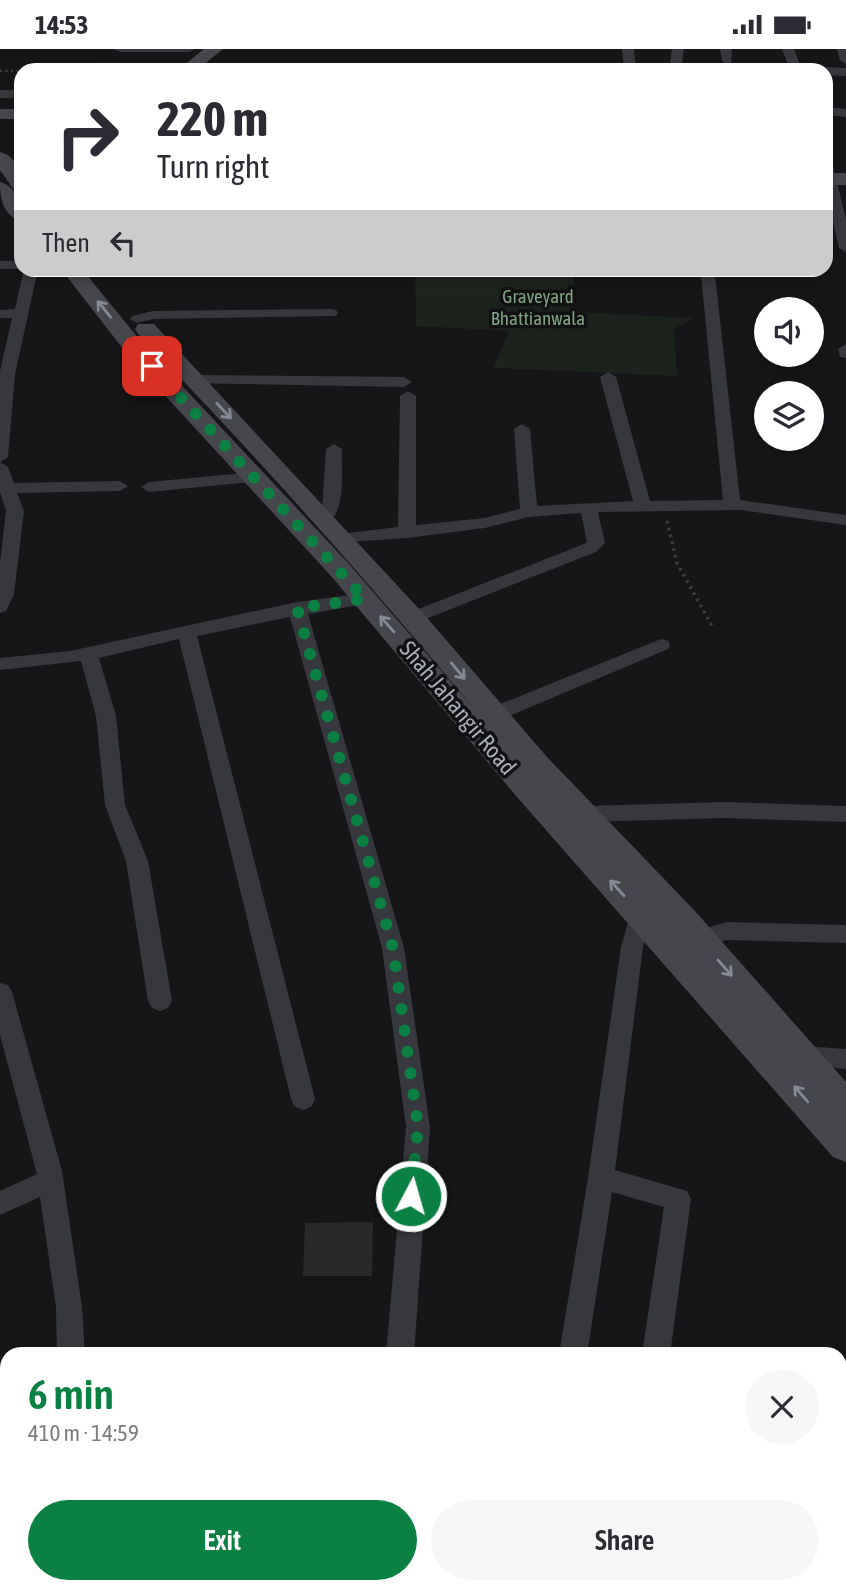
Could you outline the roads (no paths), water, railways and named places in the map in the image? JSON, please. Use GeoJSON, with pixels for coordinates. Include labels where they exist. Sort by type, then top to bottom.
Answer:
{"type":"FeatureCollection","features":[{"type":"Feature","properties":{"kind":"street"},"geometry":{"type":"LineString","coordinates":[[120,49],[190,61],[215,49]]}},
{"type":"Feature","properties":{"kind":"street"},"geometry":{"type":"LineString","coordinates":[[843,49],[846,60]]}},
{"type":"Feature","properties":{"kind":"street"},"geometry":{"type":"LineString","coordinates":[[0,157],[14,176]]}},
{"type":"Feature","properties":{"kind":"street"},"geometry":{"type":"LineString","coordinates":[[833,180],[846,248]]}},
{"type":"Feature","properties":{"kind":"street"},"geometry":{"type":"LineString","coordinates":[[0,188],[11,208]]}},
{"type":"Feature","properties":{"kind":"street"},"geometry":{"type":"LineString","coordinates":[[0,457],[4,374],[29,277]]}},
{"type":"Feature","properties":{"kind":"street","name":"Shah Jahangir Road"},"geometry":{"type":"LineString","coordinates":[[77,277],[135,349],[365,599],[527,789],[846,1146]]}},
{"type":"Feature","properties":{"kind":"street","name":"Shah Jahangir Road"},"geometry":{"type":"LineString","coordinates":[[103,277],[157,343],[196,380],[413,618],[537,764],[587,814],[846,1106]]}},
{"type":"Feature","properties":{"kind":"street"},"geometry":{"type":"LineString","coordinates":[[708,277],[732,505]]}},
{"type":"Feature","properties":{"kind":"street"},"geometry":{"type":"LineString","coordinates":[[0,314],[21,313]]}},
{"type":"Feature","properties":{"kind":"street"},"geometry":{"type":"LineString","coordinates":[[137,319],[153,315],[331,313]]}},
{"type":"Feature","properties":{"kind":"street"},"geometry":{"type":"LineString","coordinates":[[608,377],[643,507]]}},
{"type":"Feature","properties":{"kind":"street"},"geometry":{"type":"LineString","coordinates":[[196,380],[406,389],[407,533]]}},
{"type":"Feature","properties":{"kind":"street"},"geometry":{"type":"LineString","coordinates":[[522,429],[529,512]]}},
{"type":"Feature","properties":{"kind":"street"},"geometry":{"type":"LineString","coordinates":[[334,449],[332,529],[407,533],[485,523],[529,512],[588,507],[732,505],[846,520]]}},
{"type":"Feature","properties":{"kind":"street"},"geometry":{"type":"LineString","coordinates":[[0,467],[15,511],[0,607]]}},
{"type":"Feature","properties":{"kind":"street"},"geometry":{"type":"LineString","coordinates":[[149,487],[255,477]]}},
{"type":"Feature","properties":{"kind":"street"},"geometry":{"type":"LineString","coordinates":[[7,488],[120,486]]}},
{"type":"Feature","properties":{"kind":"street"},"geometry":{"type":"LineString","coordinates":[[413,618],[590,548],[596,543],[588,507]]}},
{"type":"Feature","properties":{"kind":"street"},"geometry":{"type":"LineString","coordinates":[[0,664],[33,664],[89,655],[297,608],[365,599]]}},
{"type":"Feature","properties":{"kind":"street"},"geometry":{"type":"LineString","coordinates":[[297,608],[393,948],[418,1127],[401,1347]]}},
{"type":"Feature","properties":{"kind":"street"},"geometry":{"type":"LineString","coordinates":[[187,632],[303,1099]]}},
{"type":"Feature","properties":{"kind":"street"},"geometry":{"type":"LineString","coordinates":[[495,714],[660,645]]}},
{"type":"Feature","properties":{"kind":"street"},"geometry":{"type":"LineString","coordinates":[[89,655],[106,716],[116,805],[137,861],[160,1001]]}},
{"type":"Feature","properties":{"kind":"street"},"geometry":{"type":"LineString","coordinates":[[587,814],[724,810],[846,814]]}},
{"type":"Feature","properties":{"kind":"street"},"geometry":{"type":"LineString","coordinates":[[574,1347],[601,1178],[632,947],[640,913]]}},
{"type":"Feature","properties":{"kind":"street"},"geometry":{"type":"LineString","coordinates":[[699,939],[727,931],[846,934]]}},
{"type":"Feature","properties":{"kind":"street"},"geometry":{"type":"LineString","coordinates":[[0,992],[50,1180],[69,1307],[72,1347]]}},
{"type":"Feature","properties":{"kind":"street"},"geometry":{"type":"LineString","coordinates":[[803,1056],[846,1059]]}},
{"type":"Feature","properties":{"kind":"street"},"geometry":{"type":"LineString","coordinates":[[601,1178],[678,1199],[657,1347]]}},
{"type":"Feature","properties":{"kind":"street"},"geometry":{"type":"LineString","coordinates":[[0,1203],[50,1180]]}},
{"type":"Feature","properties":{"kind":"park label","name":"Graveyard Bhattianwala"},"geometry":{"type":"Point","coordinates":[538,307]}}]}
